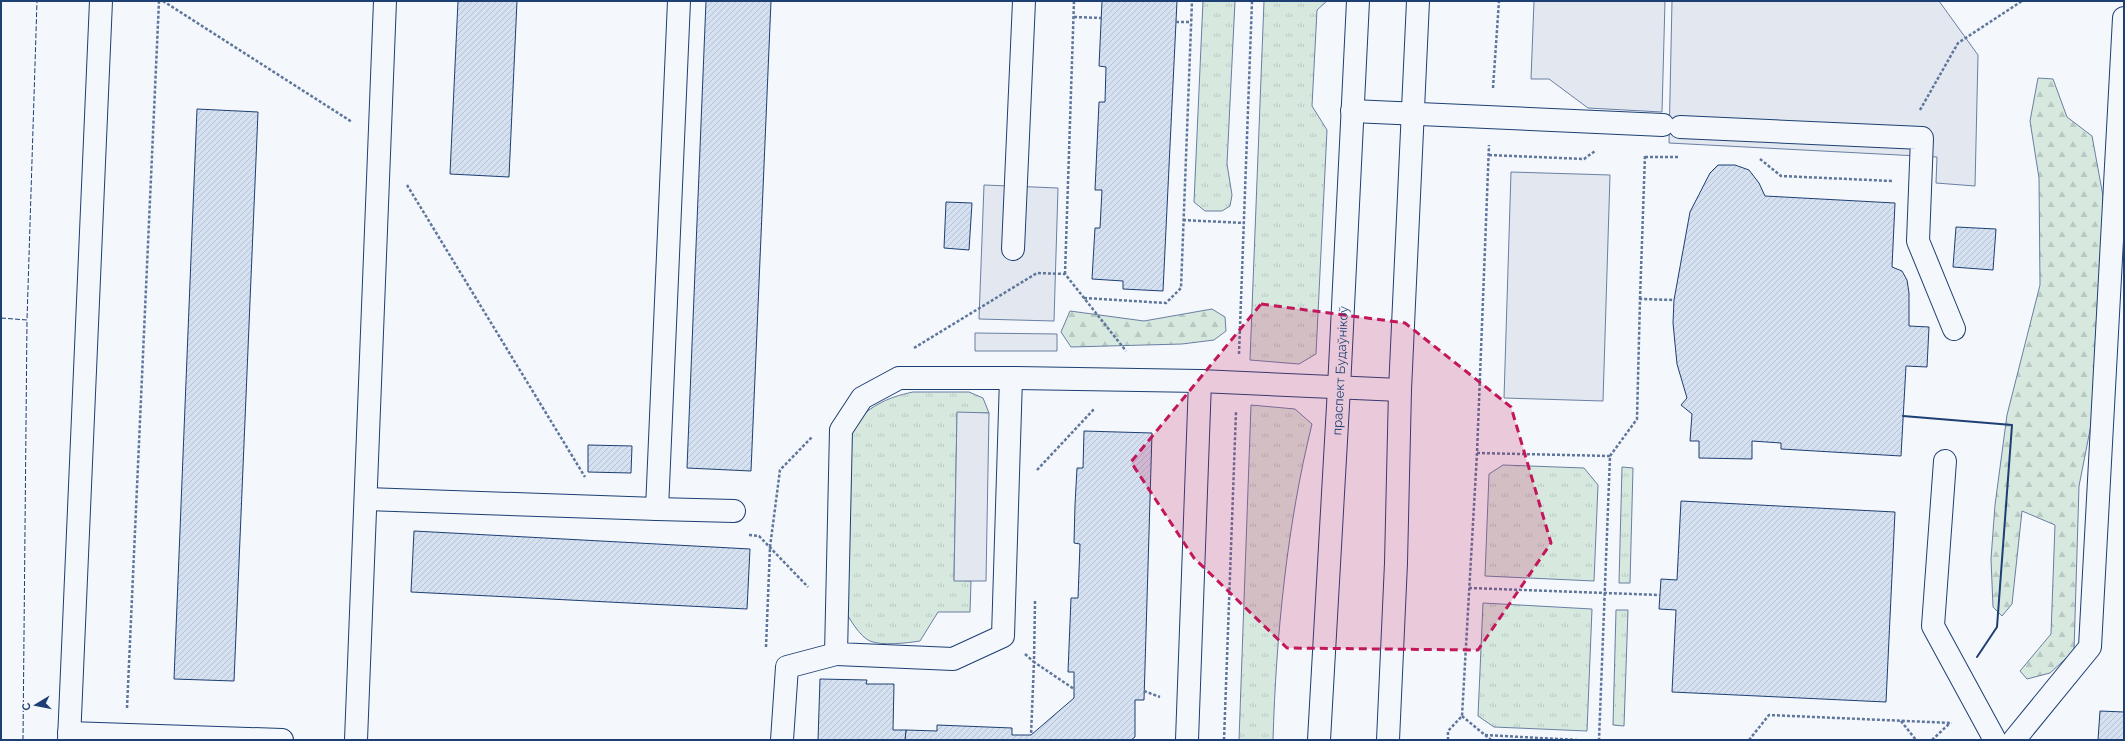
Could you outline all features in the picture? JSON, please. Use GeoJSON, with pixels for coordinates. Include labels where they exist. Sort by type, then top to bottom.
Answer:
{"type":"FeatureCollection","features":[{"type":"Feature","properties":{"kind":"main road"},"geometry":{"type":"LineString","coordinates":[[101,1],[69,737],[126,735],[282,740]]}},
{"type":"Feature","properties":{"kind":"main road"},"geometry":{"type":"LineString","coordinates":[[356,740],[385,1]]}},
{"type":"Feature","properties":{"kind":"main road"},"geometry":{"type":"LineString","coordinates":[[657,509],[679,1]]}},
{"type":"Feature","properties":{"kind":"main road"},"geometry":{"type":"LineString","coordinates":[[1013,249],[1024,1]]}},
{"type":"Feature","properties":{"kind":"main road","name":"праспект Будаўнікоў"},"geometry":{"type":"LineString","coordinates":[[1319,740],[1339,388],[1358,1]]}},
{"type":"Feature","properties":{"kind":"main road"},"geometry":{"type":"LineString","coordinates":[[1388,740],[1396,563],[1400,390],[1418,1]]}},
{"type":"Feature","properties":{"kind":"main road"},"geometry":{"type":"LineString","coordinates":[[2014,740],[2090,647],[2124,18]]}},
{"type":"Feature","properties":{"kind":"main road"},"geometry":{"type":"LineString","coordinates":[[1352,110],[1922,138],[1918,241],[1954,329]]}},
{"type":"Feature","properties":{"kind":"main road"},"geometry":{"type":"LineString","coordinates":[[836,654],[840,430],[862,398],[899,378],[1148,380],[1400,390]]}},
{"type":"Feature","properties":{"kind":"main road"},"geometry":{"type":"LineString","coordinates":[[782,740],[787,667],[836,654],[953,659],[1003,636],[1011,378]]}},
{"type":"Feature","properties":{"kind":"main road"},"geometry":{"type":"LineString","coordinates":[[1187,740],[1200,382]]}},
{"type":"Feature","properties":{"kind":"main road"},"geometry":{"type":"LineString","coordinates":[[1945,461],[1933,626],[1990,732]]}},
{"type":"Feature","properties":{"kind":"main road"},"geometry":{"type":"LineString","coordinates":[[366,499],[604,508],[734,511]]}},
{"type":"Feature","properties":{"kind":"path"},"geometry":{"type":"LineString","coordinates":[[126,735],[159,1]]}},
{"type":"Feature","properties":{"kind":"path"},"geometry":{"type":"LineString","coordinates":[[164,1],[380,140]]}},
{"type":"Feature","properties":{"kind":"path"},"geometry":{"type":"LineString","coordinates":[[1074,1],[1065,274],[1148,380]]}},
{"type":"Feature","properties":{"kind":"path"},"geometry":{"type":"LineString","coordinates":[[1084,298],[1166,303],[1181,288],[1182,220],[1192,1]]}},
{"type":"Feature","properties":{"kind":"path"},"geometry":{"type":"LineString","coordinates":[[1448,740],[1448,731],[1462,716],[1477,453],[1490,117],[1499,1]]}},
{"type":"Feature","properties":{"kind":"path"},"geometry":{"type":"LineString","coordinates":[[1891,181],[1905,137],[1958,43],[2022,1]]}},
{"type":"Feature","properties":{"kind":"path"},"geometry":{"type":"LineString","coordinates":[[1074,17],[1101,18]]}},
{"type":"Feature","properties":{"kind":"path"},"geometry":{"type":"LineString","coordinates":[[1176,22],[1191,22]]}},
{"type":"Feature","properties":{"kind":"path"},"geometry":{"type":"LineString","coordinates":[[1599,740],[1610,456],[1637,419],[1645,157],[1663,125]]}},
{"type":"Feature","properties":{"kind":"path"},"geometry":{"type":"LineString","coordinates":[[1489,155],[1584,159],[1601,147]]}},
{"type":"Feature","properties":{"kind":"path"},"geometry":{"type":"LineString","coordinates":[[1645,157],[1683,157]]}},
{"type":"Feature","properties":{"kind":"path"},"geometry":{"type":"LineString","coordinates":[[1752,159],[1760,159],[1781,176],[1920,182]]}},
{"type":"Feature","properties":{"kind":"path"},"geometry":{"type":"LineString","coordinates":[[404,180],[604,508]]}},
{"type":"Feature","properties":{"kind":"path"},"geometry":{"type":"LineString","coordinates":[[1182,220],[1244,223]]}},
{"type":"Feature","properties":{"kind":"path"},"geometry":{"type":"LineString","coordinates":[[908,352],[1037,273],[1065,274]]}},
{"type":"Feature","properties":{"kind":"path"},"geometry":{"type":"LineString","coordinates":[[1640,298],[1674,300]]}},
{"type":"Feature","properties":{"kind":"path"},"geometry":{"type":"LineString","coordinates":[[1037,477],[1037,469],[1096,406]]}},
{"type":"Feature","properties":{"kind":"path"},"geometry":{"type":"LineString","coordinates":[[766,655],[770,547],[780,470],[812,436]]}},
{"type":"Feature","properties":{"kind":"path"},"geometry":{"type":"LineString","coordinates":[[1477,453],[1610,456]]}},
{"type":"Feature","properties":{"kind":"path"},"geometry":{"type":"LineString","coordinates":[[744,535],[759,536],[836,616]]}},
{"type":"Feature","properties":{"kind":"path"},"geometry":{"type":"LineString","coordinates":[[1469,588],[1660,595]]}},
{"type":"Feature","properties":{"kind":"path"},"geometry":{"type":"LineString","coordinates":[[1031,735],[1035,600]]}},
{"type":"Feature","properties":{"kind":"path"},"geometry":{"type":"LineString","coordinates":[[1003,636],[1034,662],[1074,690]]}},
{"type":"Feature","properties":{"kind":"path"},"geometry":{"type":"LineString","coordinates":[[1144,692],[1165,699]]}},
{"type":"Feature","properties":{"kind":"path"},"geometry":{"type":"LineString","coordinates":[[1749,740],[1769,715],[1950,723],[1990,732]]}},
{"type":"Feature","properties":{"kind":"path"},"geometry":{"type":"LineString","coordinates":[[1462,716],[1491,740]]}},
{"type":"Feature","properties":{"kind":"path"},"geometry":{"type":"LineString","coordinates":[[1901,721],[1916,740]]}},
{"type":"Feature","properties":{"kind":"path"},"geometry":{"type":"LineString","coordinates":[[1932,740],[1950,723]]}},
{"type":"Feature","properties":{"kind":"path"},"geometry":{"type":"LineString","coordinates":[[1485,735],[1577,740]]}},
{"type":"Feature","properties":{"kind":"highlighted area"},"geometry":{"type":"Polygon","coordinates":[[[1261,304],[1405,323],[1511,407],[1551,543],[1478,650],[1287,648],[1194,558],[1131,462],[1261,304]]]}},
{"type":"Feature","properties":{"kind":"green space"},"geometry":{"type":"Polygon","coordinates":[[[1203,1],[1235,1],[1227,164],[1232,195],[1230,206],[1222,211],[1205,211],[1194,202],[1203,1]]]}},
{"type":"Feature","properties":{"kind":"green space"},"geometry":{"type":"Polygon","coordinates":[[[1264,1],[1327,1],[1317,10],[1312,106],[1327,130],[1316,354],[1299,364],[1250,360],[1264,1]]]}},
{"type":"Feature","properties":{"kind":"green space"},"geometry":{"type":"Polygon","coordinates":[[[2038,78],[2053,79],[2067,117],[2092,136],[2103,196],[2102,369],[2079,486],[2074,651],[2050,673],[2027,679],[2020,671],[2051,634],[2055,525],[2022,511],[2012,604],[2002,616],[1993,607],[1991,559],[1995,505],[2007,415],[2040,285],[2039,178],[2030,121],[2038,78]]]}},
{"type":"Feature","properties":{"kind":"green space"},"geometry":{"type":"Polygon","coordinates":[[[1212,309],[1225,317],[1226,331],[1214,340],[1182,344],[1071,347],[1061,332],[1070,311],[1144,321],[1212,309]]]}},
{"type":"Feature","properties":{"kind":"green space"},"geometry":{"type":"Polygon","coordinates":[[[913,392],[969,392],[983,398],[989,413],[957,413],[954,580],[971,581],[970,612],[938,612],[920,641],[887,644],[875,643],[862,636],[844,609],[849,427],[878,404],[894,397],[913,392]]]}},
{"type":"Feature","properties":{"kind":"green space"},"geometry":{"type":"Polygon","coordinates":[[[1251,405],[1295,409],[1312,424],[1296,501],[1284,581],[1277,661],[1273,740],[1239,740],[1251,405]]]}},
{"type":"Feature","properties":{"kind":"green space"},"geometry":{"type":"Polygon","coordinates":[[[1503,465],[1584,468],[1598,485],[1594,581],[1485,576],[1489,474],[1503,465]]]}},
{"type":"Feature","properties":{"kind":"green space"},"geometry":{"type":"Polygon","coordinates":[[[1622,467],[1633,468],[1630,583],[1619,583],[1622,467]]]}},
{"type":"Feature","properties":{"kind":"green space"},"geometry":{"type":"Polygon","coordinates":[[[1483,603],[1592,609],[1587,731],[1494,727],[1478,716],[1483,603]]]}},
{"type":"Feature","properties":{"kind":"green space"},"geometry":{"type":"Polygon","coordinates":[[[1616,610],[1628,610],[1624,726],[1613,725],[1616,610]]]}},
{"type":"Feature","properties":{"kind":"shaded area"},"geometry":{"type":"Polygon","coordinates":[[[1534,1],[1665,1],[1662,112],[1588,108],[1549,79],[1531,79],[1534,1]]]}},
{"type":"Feature","properties":{"kind":"shaded area"},"geometry":{"type":"Polygon","coordinates":[[[1672,1],[1939,1],[1978,55],[1975,186],[1936,183],[1937,157],[1669,143],[1672,1]]]}},
{"type":"Feature","properties":{"kind":"shaded area"},"geometry":{"type":"Polygon","coordinates":[[[1511,172],[1610,175],[1603,401],[1504,398],[1511,172]]]}},
{"type":"Feature","properties":{"kind":"shaded area"},"geometry":{"type":"Polygon","coordinates":[[[984,185],[1058,188],[1054,321],[979,319],[984,185]]]}},
{"type":"Feature","properties":{"kind":"shaded area"},"geometry":{"type":"Polygon","coordinates":[[[975,333],[1057,334],[1057,351],[975,351],[975,333]]]}},
{"type":"Feature","properties":{"kind":"shaded area"},"geometry":{"type":"Polygon","coordinates":[[[957,412],[989,413],[986,581],[954,581],[957,412]]]}},
{"type":"Feature","properties":{"kind":"building"},"geometry":{"type":"Polygon","coordinates":[[[458,1],[517,1],[509,177],[450,174],[458,1]]]}},
{"type":"Feature","properties":{"kind":"building"},"geometry":{"type":"Polygon","coordinates":[[[706,1],[771,1],[751,471],[687,468],[706,1]]]}},
{"type":"Feature","properties":{"kind":"building"},"geometry":{"type":"Polygon","coordinates":[[[1102,1],[1177,1],[1163,291],[1123,289],[1123,281],[1092,279],[1095,228],[1100,228],[1102,190],[1095,190],[1099,102],[1105,102],[1106,67],[1099,66],[1102,1]]]}},
{"type":"Feature","properties":{"kind":"building"},"geometry":{"type":"Polygon","coordinates":[[[197,109],[258,112],[234,681],[174,679],[197,109]]]}},
{"type":"Feature","properties":{"kind":"building"},"geometry":{"type":"Polygon","coordinates":[[[1718,165],[1735,165],[1749,170],[1759,183],[1765,196],[1895,203],[1892,267],[1902,271],[1907,280],[1909,293],[1909,326],[1929,327],[1927,367],[1906,366],[1901,456],[1781,449],[1781,443],[1752,441],[1752,459],[1699,458],[1699,441],[1690,441],[1692,414],[1681,405],[1687,398],[1677,364],[1673,323],[1674,300],[1690,212],[1710,173],[1718,165]]]}},
{"type":"Feature","properties":{"kind":"building"},"geometry":{"type":"Polygon","coordinates":[[[946,202],[972,203],[969,250],[944,248],[946,202]]]}},
{"type":"Feature","properties":{"kind":"building"},"geometry":{"type":"Polygon","coordinates":[[[1956,227],[1996,229],[1993,270],[1953,267],[1956,227]]]}},
{"type":"Feature","properties":{"kind":"building"},"geometry":{"type":"Polygon","coordinates":[[[1084,431],[1152,433],[1144,700],[1135,700],[1135,737],[1131,740],[905,740],[906,730],[937,731],[937,725],[1012,728],[1012,735],[1031,735],[1074,698],[1074,672],[1068,672],[1071,598],[1078,598],[1080,544],[1074,543],[1075,505],[1077,468],[1083,468],[1084,431]]]}},
{"type":"Feature","properties":{"kind":"building"},"geometry":{"type":"Polygon","coordinates":[[[588,445],[632,446],[631,473],[588,472],[588,445]]]}},
{"type":"Feature","properties":{"kind":"building"},"geometry":{"type":"Polygon","coordinates":[[[1681,501],[1895,512],[1886,702],[1672,692],[1676,610],[1659,609],[1661,579],[1677,580],[1681,501]]]}},
{"type":"Feature","properties":{"kind":"building"},"geometry":{"type":"Polygon","coordinates":[[[414,531],[750,549],[747,609],[411,592],[414,531]]]}},
{"type":"Feature","properties":{"kind":"building"},"geometry":{"type":"Polygon","coordinates":[[[820,679],[867,680],[866,684],[894,684],[893,730],[906,730],[905,740],[818,740],[820,679]]]}},
{"type":"Feature","properties":{"kind":"building"},"geometry":{"type":"Polygon","coordinates":[[[2100,711],[2124,712],[2124,740],[2098,740],[2100,711]]]}},
{"type":"Feature","properties":{"kind":"fence"},"geometry":{"type":"LineString","coordinates":[[1,318],[27,320],[37,1]]}},
{"type":"Feature","properties":{"kind":"fence"},"geometry":{"type":"LineString","coordinates":[[23,740],[27,320]]}},
{"type":"Feature","properties":{"kind":"wall"},"geometry":{"type":"LineString","coordinates":[[1903,416],[2012,425],[1997,627],[1977,657]]}}]}
